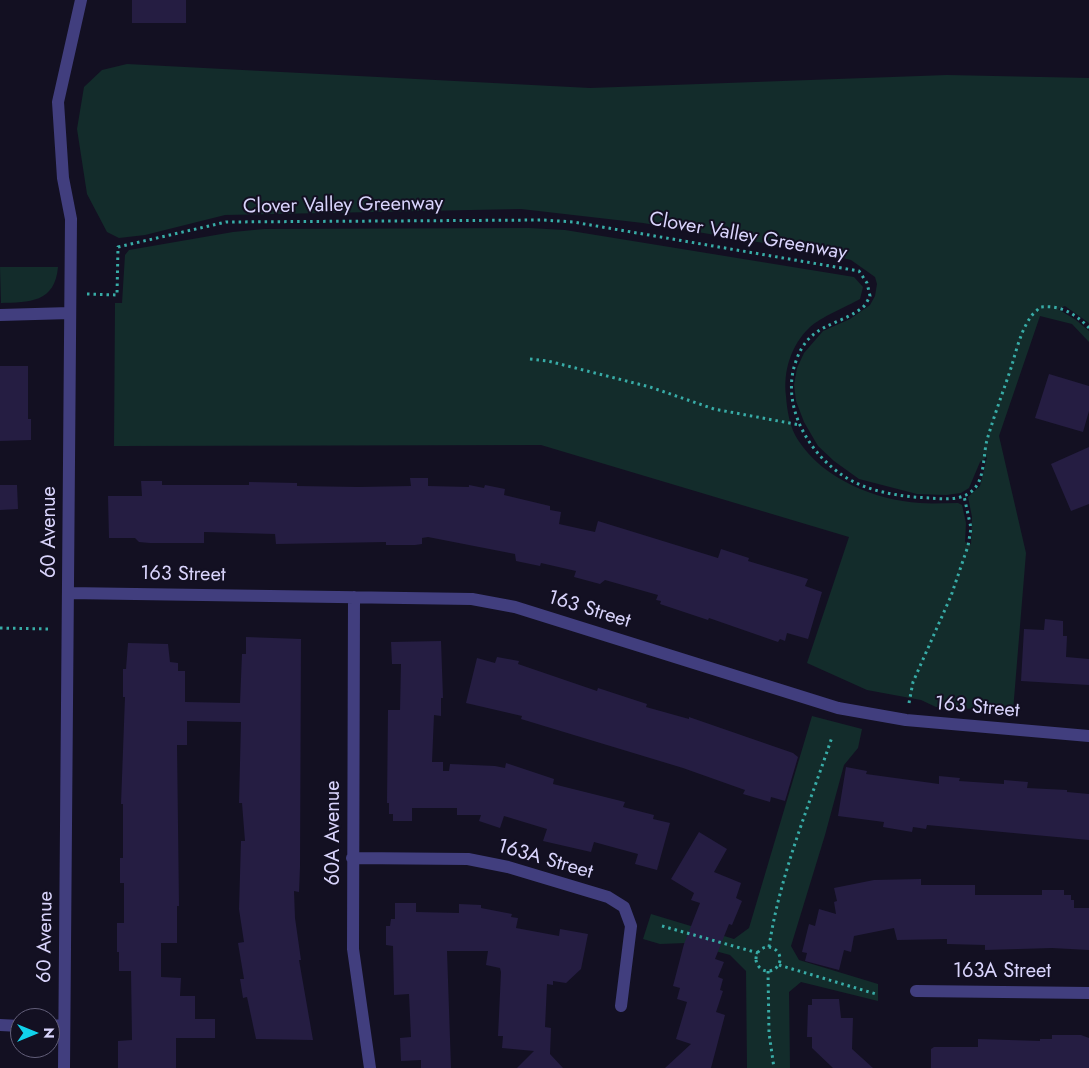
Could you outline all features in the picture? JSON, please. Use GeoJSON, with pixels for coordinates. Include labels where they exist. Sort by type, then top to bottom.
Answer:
{"type":"FeatureCollection","features":[{"type":"Feature","properties":{"kind":"street","name":"60 Avenue"},"geometry":{"type":"LineString","coordinates":[[64,1068],[71,219],[63,178],[58,102],[81,0]]}},
{"type":"Feature","properties":{"kind":"street"},"geometry":{"type":"LineString","coordinates":[[0,315],[70,313]]}},
{"type":"Feature","properties":{"kind":"street","name":"163 Street"},"geometry":{"type":"LineString","coordinates":[[68,592],[472,599],[515,607],[838,708],[906,720],[1089,736]]}},
{"type":"Feature","properties":{"kind":"street","name":"60A Avenue"},"geometry":{"type":"LineString","coordinates":[[354,597],[353,949],[370,1068]]}},
{"type":"Feature","properties":{"kind":"street","name":"163A Street"},"geometry":{"type":"LineString","coordinates":[[352,858],[468,859],[508,867],[608,897],[624,907],[630,926],[621,1006]]}},
{"type":"Feature","properties":{"kind":"street","name":"163A Street"},"geometry":{"type":"LineString","coordinates":[[916,991],[1089,992]]}},
{"type":"Feature","properties":{"kind":"street"},"geometry":{"type":"LineString","coordinates":[[60,1025],[64,1025]]}},
{"type":"Feature","properties":{"kind":"path","name":"Clover Valley Greenway"},"geometry":{"type":"LineString","coordinates":[[89,294],[117,295],[118,247],[226,222],[543,220],[573,222],[860,271],[867,283],[870,296],[863,308],[823,326],[805,343],[796,359],[792,376],[792,400],[800,426],[817,453],[831,466],[861,485],[889,493],[923,498],[947,500],[964,496]]}},
{"type":"Feature","properties":{"kind":"path"},"geometry":{"type":"LineString","coordinates":[[909,703],[913,682],[951,596],[968,546],[971,528],[964,496],[974,490],[983,470],[987,442],[1021,337],[1030,317],[1040,307],[1054,306],[1069,312],[1089,328]]}},
{"type":"Feature","properties":{"kind":"path"},"geometry":{"type":"LineString","coordinates":[[530,359],[548,361],[650,387],[714,410],[800,426]]}},
{"type":"Feature","properties":{"kind":"path"},"geometry":{"type":"LineString","coordinates":[[0,628],[53,629]]}},
{"type":"Feature","properties":{"kind":"path"},"geometry":{"type":"LineString","coordinates":[[769,947],[774,915],[801,823],[832,737]]}},
{"type":"Feature","properties":{"kind":"path"},"geometry":{"type":"LineString","coordinates":[[662,926],[758,953]]}},
{"type":"Feature","properties":{"kind":"path"},"geometry":{"type":"LineString","coordinates":[[769,947],[778,951],[780,959],[775,969],[768,971],[758,965],[756,958],[763,948],[769,947]]}},
{"type":"Feature","properties":{"kind":"path"},"geometry":{"type":"LineString","coordinates":[[779,964],[876,994]]}},
{"type":"Feature","properties":{"kind":"path"},"geometry":{"type":"LineString","coordinates":[[768,971],[769,1034],[774,1068]]}},
{"type":"Feature","properties":{"kind":"green space"},"geometry":{"type":"Polygon","coordinates":[[[127,64],[590,88],[947,75],[1089,78],[1089,323],[1065,306],[1058,309],[1089,331],[1089,342],[1072,324],[1040,316],[999,436],[1026,553],[1013,711],[936,707],[921,700],[867,690],[807,663],[849,537],[541,445],[114,446],[115,303],[122,303],[125,255],[129,250],[233,232],[264,229],[529,228],[565,230],[854,277],[863,287],[860,299],[815,323],[803,334],[793,350],[787,368],[785,387],[788,413],[798,440],[821,466],[852,485],[868,492],[903,501],[958,503],[962,505],[966,523],[965,542],[971,544],[972,517],[968,497],[980,486],[987,457],[980,462],[969,488],[961,493],[946,495],[917,494],[859,479],[834,461],[818,446],[804,422],[796,401],[794,385],[797,368],[804,353],[823,331],[850,319],[870,305],[875,296],[877,284],[875,277],[851,260],[818,252],[643,223],[521,209],[225,215],[145,235],[119,238],[107,232],[87,194],[77,129],[84,87],[102,70],[127,64]]]}},
{"type":"Feature","properties":{"kind":"green space"},"geometry":{"type":"Polygon","coordinates":[[[0,267],[58,267],[52,288],[46,294],[31,301],[1,303],[0,267]]]}},
{"type":"Feature","properties":{"kind":"green space"},"geometry":{"type":"Polygon","coordinates":[[[812,716],[862,729],[858,748],[844,765],[791,946],[799,960],[878,984],[878,1001],[801,982],[789,992],[790,1068],[747,1068],[746,971],[730,955],[686,943],[660,944],[643,939],[651,914],[734,939],[749,928],[812,716]]]}},
{"type":"Feature","properties":{"kind":"building"},"geometry":{"type":"Polygon","coordinates":[[[132,0],[186,0],[186,23],[132,23],[132,0]]]}},
{"type":"Feature","properties":{"kind":"building"},"geometry":{"type":"Polygon","coordinates":[[[0,366],[28,366],[28,419],[31,419],[31,440],[0,441],[0,366]]]}},
{"type":"Feature","properties":{"kind":"building"},"geometry":{"type":"Polygon","coordinates":[[[1049,374],[1089,386],[1089,411],[1083,432],[1035,418],[1049,374]]]}},
{"type":"Feature","properties":{"kind":"building"},"geometry":{"type":"Polygon","coordinates":[[[1089,447],[1089,504],[1071,511],[1051,464],[1089,447]]]}},
{"type":"Feature","properties":{"kind":"building"},"geometry":{"type":"Polygon","coordinates":[[[410,478],[428,478],[428,486],[469,487],[469,485],[484,488],[485,485],[505,489],[504,495],[550,506],[550,510],[561,512],[559,524],[595,532],[598,521],[718,558],[721,549],[749,558],[748,561],[808,579],[805,586],[822,592],[808,639],[787,633],[785,641],[780,639],[778,642],[709,618],[708,620],[660,604],[661,601],[656,600],[658,595],[605,580],[600,584],[574,577],[576,571],[541,563],[540,566],[516,561],[515,554],[428,537],[422,538],[422,544],[415,545],[386,545],[386,542],[276,544],[275,534],[204,532],[204,543],[150,543],[139,542],[135,538],[109,538],[108,496],[142,496],[141,481],[162,481],[162,485],[249,485],[249,482],[297,483],[297,486],[359,487],[411,486],[410,478]]]}},
{"type":"Feature","properties":{"kind":"building"},"geometry":{"type":"Polygon","coordinates":[[[0,485],[17,485],[18,509],[0,510],[0,485]]]}},
{"type":"Feature","properties":{"kind":"building"},"geometry":{"type":"Polygon","coordinates":[[[1045,619],[1063,621],[1063,636],[1067,636],[1066,657],[1089,659],[1089,685],[1021,681],[1024,629],[1044,630],[1045,619]]]}},
{"type":"Feature","properties":{"kind":"building"},"geometry":{"type":"Polygon","coordinates":[[[246,637],[301,639],[300,867],[299,892],[294,891],[295,918],[301,960],[299,960],[313,1040],[256,1039],[247,997],[243,998],[240,979],[244,979],[238,943],[244,942],[239,909],[241,841],[245,841],[242,803],[239,803],[241,722],[187,721],[187,745],[177,745],[179,906],[177,906],[177,943],[161,943],[161,977],[181,978],[180,996],[195,996],[195,1019],[215,1019],[215,1038],[176,1038],[176,1068],[118,1068],[118,1041],[132,1040],[131,971],[119,971],[119,952],[117,952],[117,923],[124,923],[124,883],[120,883],[120,858],[123,858],[123,804],[121,804],[125,697],[123,697],[123,669],[126,669],[128,643],[168,644],[170,662],[178,663],[178,671],[185,671],[185,702],[240,703],[242,654],[246,654],[246,637]]]}},
{"type":"Feature","properties":{"kind":"building"},"geometry":{"type":"Polygon","coordinates":[[[441,641],[443,698],[441,698],[441,716],[434,715],[432,762],[443,762],[443,771],[449,771],[450,764],[505,768],[506,763],[554,779],[553,784],[625,802],[623,807],[654,815],[653,819],[670,823],[657,870],[635,864],[638,854],[594,842],[591,852],[543,841],[547,829],[504,816],[500,828],[479,821],[481,815],[457,815],[457,808],[412,808],[412,821],[393,821],[393,814],[389,814],[389,803],[387,803],[388,710],[400,710],[401,664],[392,664],[391,642],[441,641]]]}},
{"type":"Feature","properties":{"kind":"building"},"geometry":{"type":"Polygon","coordinates":[[[497,657],[519,661],[518,664],[597,691],[598,688],[647,704],[646,707],[689,719],[689,717],[793,753],[798,757],[785,801],[771,797],[770,802],[743,794],[745,790],[683,768],[521,719],[522,716],[466,703],[477,658],[495,663],[497,657]]]}},
{"type":"Feature","properties":{"kind":"building"},"geometry":{"type":"Polygon","coordinates":[[[846,767],[867,771],[866,774],[939,784],[939,776],[960,778],[959,781],[1004,784],[1004,780],[1028,782],[1027,788],[1067,790],[1067,792],[1089,794],[1089,840],[927,825],[926,829],[913,827],[912,832],[883,827],[884,822],[838,816],[846,767]]]}},
{"type":"Feature","properties":{"kind":"building"},"geometry":{"type":"Polygon","coordinates":[[[699,832],[727,849],[714,872],[741,883],[736,898],[742,901],[732,925],[729,924],[715,959],[724,962],[718,977],[723,979],[720,990],[723,991],[716,1012],[725,1015],[711,1068],[665,1068],[691,1044],[676,1039],[687,1002],[677,999],[680,988],[673,986],[684,944],[700,903],[691,900],[694,893],[671,879],[699,832]]]}},
{"type":"Feature","properties":{"kind":"building"},"geometry":{"type":"Polygon","coordinates":[[[921,879],[921,885],[975,885],[975,895],[1042,895],[1042,890],[1064,890],[1064,895],[1071,895],[1071,900],[1074,900],[1074,908],[1089,908],[1089,950],[1052,948],[985,950],[985,945],[947,944],[947,939],[897,940],[894,928],[854,936],[851,952],[844,950],[839,970],[805,961],[807,953],[802,952],[809,924],[815,926],[819,909],[836,914],[834,902],[837,901],[834,888],[874,880],[921,879]]]}},
{"type":"Feature","properties":{"kind":"building"},"geometry":{"type":"Polygon","coordinates":[[[395,903],[416,903],[416,912],[459,913],[459,904],[481,905],[481,908],[512,914],[511,917],[518,918],[516,928],[559,936],[560,929],[588,934],[581,969],[566,983],[553,981],[553,985],[547,984],[545,1027],[551,1028],[550,1054],[563,1068],[517,1068],[534,1051],[502,1048],[503,1036],[498,1036],[501,972],[500,968],[486,965],[488,951],[447,951],[451,1068],[421,1068],[421,1060],[401,1061],[400,1038],[411,1037],[409,994],[394,995],[393,946],[386,945],[386,926],[390,926],[391,919],[395,919],[395,903]]]}},
{"type":"Feature","properties":{"kind":"building"},"geometry":{"type":"Polygon","coordinates":[[[812,999],[839,999],[841,1018],[853,1018],[852,1049],[873,1068],[833,1068],[812,1048],[812,1037],[807,1037],[808,1005],[812,1005],[812,999]]]}},
{"type":"Feature","properties":{"kind":"building"},"geometry":{"type":"Polygon","coordinates":[[[1052,1035],[1081,1035],[1089,1038],[1089,1068],[931,1068],[931,1049],[934,1047],[978,1047],[978,1039],[1040,1041],[1040,1039],[1052,1039],[1052,1035]]]}}]}
